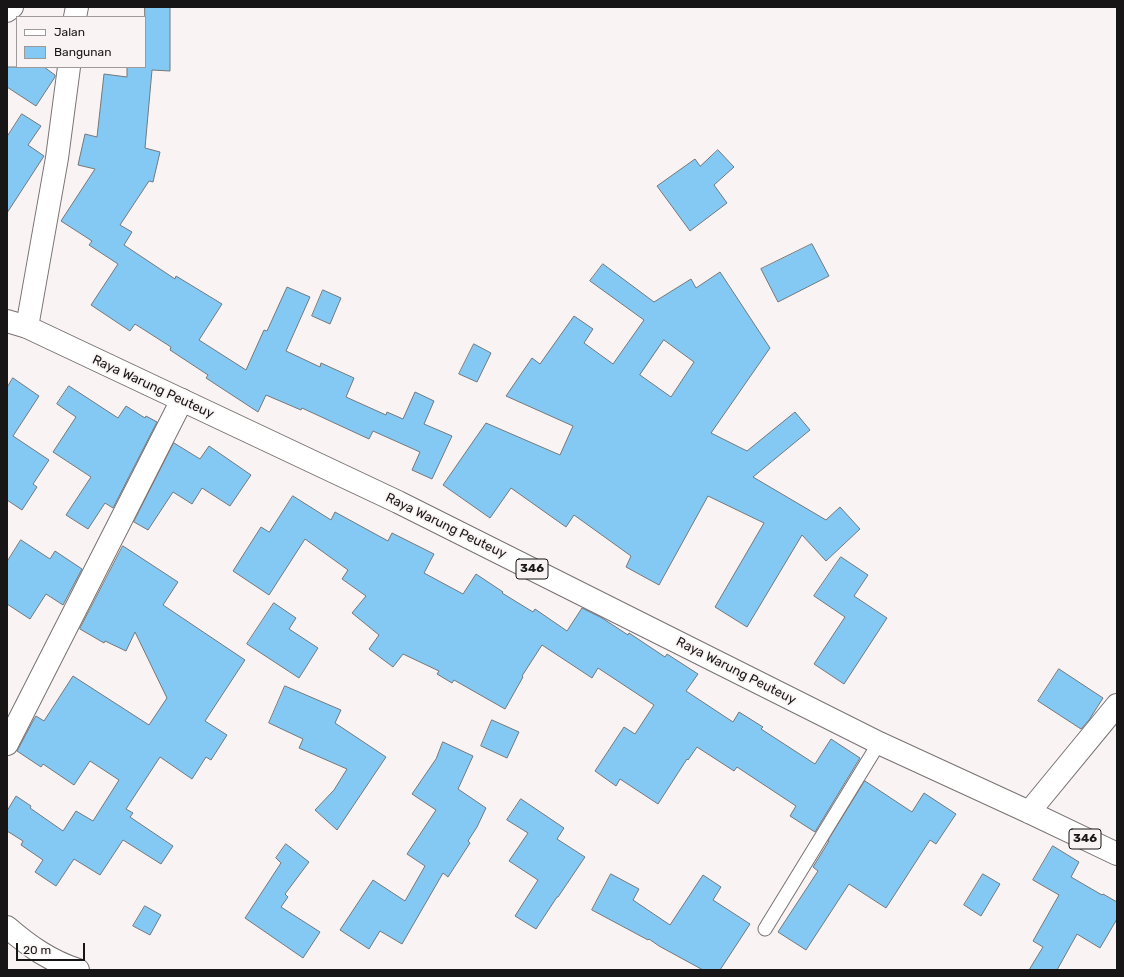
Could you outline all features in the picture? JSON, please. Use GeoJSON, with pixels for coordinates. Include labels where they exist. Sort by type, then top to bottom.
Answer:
{"type":"FeatureCollection","features":[{"type":"Feature","properties":{"kind":"main road"},"geometry":{"type":"LineString","coordinates":[[7,11],[12,7]]}},
{"type":"Feature","properties":{"kind":"main road"},"geometry":{"type":"LineString","coordinates":[[17,324],[57,158],[69,68]]}},
{"type":"Feature","properties":{"kind":"main road","name":"Raya Warung Peuteuy"},"geometry":{"type":"LineString","coordinates":[[17,324],[398,502],[879,743],[1117,854]]}},
{"type":"Feature","properties":{"kind":"main road"},"geometry":{"type":"LineString","coordinates":[[7,744],[182,400]]}},
{"type":"Feature","properties":{"kind":"main road"},"geometry":{"type":"LineString","coordinates":[[1029,812],[1117,705]]}},
{"type":"Feature","properties":{"kind":"main road"},"geometry":{"type":"LineString","coordinates":[[7,927],[23,941],[45,956],[78,970]]}},
{"type":"Feature","properties":{"kind":"lane"},"geometry":{"type":"LineString","coordinates":[[765,929],[879,743]]}},
{"type":"Feature","properties":{"kind":"building"},"geometry":{"type":"Polygon","coordinates":[[[145,7],[170,7],[170,71],[152,70],[145,148],[160,152],[153,182],[149,181],[120,225],[132,232],[124,245],[175,279],[176,276],[222,304],[199,340],[246,370],[264,330],[267,331],[287,287],[310,297],[286,351],[320,367],[321,363],[354,378],[346,397],[386,415],[387,412],[403,419],[415,392],[434,401],[424,424],[452,436],[432,479],[412,470],[420,452],[373,431],[369,439],[302,408],[301,410],[266,395],[258,412],[206,378],[208,375],[170,350],[171,347],[135,324],[130,331],[91,305],[118,264],[89,245],[92,241],[61,221],[95,169],[78,165],[85,134],[97,137],[104,74],[127,77],[127,68],[146,68],[145,7]]]}},
{"type":"Feature","properties":{"kind":"building"},"geometry":{"type":"Polygon","coordinates":[[[7,67],[45,68],[55,75],[36,106],[7,87],[7,67]]]}},
{"type":"Feature","properties":{"kind":"building"},"geometry":{"type":"Polygon","coordinates":[[[22,114],[41,126],[28,145],[44,156],[7,213],[7,137],[22,114]]]}},
{"type":"Feature","properties":{"kind":"building"},"geometry":{"type":"Polygon","coordinates":[[[718,150],[734,167],[714,185],[727,203],[690,231],[657,186],[695,159],[700,166],[718,150]]]}},
{"type":"Feature","properties":{"kind":"building"},"geometry":{"type":"Polygon","coordinates":[[[812,244],[829,276],[778,302],[761,269],[812,244]]]}},
{"type":"Feature","properties":{"kind":"building"},"geometry":{"type":"Polygon","coordinates":[[[603,264],[654,302],[691,279],[696,288],[720,272],[770,348],[711,433],[747,451],[795,412],[810,430],[753,477],[826,520],[840,507],[860,529],[826,561],[802,535],[747,627],[715,607],[764,523],[708,496],[659,585],[626,567],[631,556],[574,515],[566,527],[511,488],[490,518],[443,485],[486,423],[560,455],[573,426],[506,396],[532,358],[540,364],[574,316],[593,329],[584,343],[613,364],[644,320],[590,281],[603,264]],[[664,340],[640,375],[671,397],[694,362],[664,340]]]}},
{"type":"Feature","properties":{"kind":"building"},"geometry":{"type":"Polygon","coordinates":[[[323,290],[341,298],[330,324],[312,316],[323,290]]]}},
{"type":"Feature","properties":{"kind":"building"},"geometry":{"type":"Polygon","coordinates":[[[474,344],[491,353],[477,382],[459,374],[474,344]]]}},
{"type":"Feature","properties":{"kind":"building"},"geometry":{"type":"Polygon","coordinates":[[[13,378],[39,396],[13,436],[49,460],[33,484],[37,487],[22,510],[7,500],[7,388],[13,378]]]}},
{"type":"Feature","properties":{"kind":"building"},"geometry":{"type":"Polygon","coordinates":[[[69,386],[118,418],[126,406],[145,418],[146,416],[157,422],[113,508],[105,503],[88,529],[66,515],[91,477],[53,452],[76,417],[57,404],[69,386]]]}},
{"type":"Feature","properties":{"kind":"building"},"geometry":{"type":"Polygon","coordinates":[[[174,443],[200,459],[209,446],[251,475],[230,506],[202,488],[192,504],[173,492],[148,530],[134,522],[174,443]]]}},
{"type":"Feature","properties":{"kind":"building"},"geometry":{"type":"Polygon","coordinates":[[[293,496],[331,520],[335,512],[388,541],[392,533],[434,554],[424,573],[463,594],[476,574],[503,592],[502,593],[533,612],[535,609],[567,631],[582,608],[602,618],[628,635],[629,633],[665,657],[667,654],[698,674],[686,691],[733,722],[739,712],[763,727],[761,729],[815,764],[831,739],[860,758],[815,832],[790,816],[796,806],[737,767],[734,771],[697,747],[688,760],[687,759],[658,804],[620,779],[616,786],[595,771],[624,727],[635,734],[654,705],[598,668],[592,678],[542,645],[522,676],[523,677],[505,709],[454,680],[452,683],[437,674],[439,671],[403,654],[393,667],[369,649],[379,635],[352,613],[366,596],[342,579],[348,570],[305,539],[269,595],[233,571],[261,527],[269,532],[293,496]]]}},
{"type":"Feature","properties":{"kind":"building"},"geometry":{"type":"Polygon","coordinates":[[[21,540],[50,559],[55,551],[82,569],[63,605],[46,594],[30,619],[7,604],[7,562],[21,540]]]}},
{"type":"Feature","properties":{"kind":"building"},"geometry":{"type":"Polygon","coordinates":[[[123,546],[178,582],[163,605],[245,660],[205,721],[227,735],[211,760],[206,757],[192,779],[160,757],[126,809],[133,813],[130,817],[173,846],[161,864],[123,840],[100,875],[74,859],[56,886],[35,872],[43,860],[21,845],[23,841],[7,831],[7,811],[16,796],[31,806],[30,808],[63,831],[76,811],[93,821],[119,780],[90,761],[74,785],[43,764],[41,767],[17,751],[34,719],[36,716],[44,721],[73,676],[149,725],[167,698],[135,632],[126,651],[105,641],[104,643],[80,629],[123,546]]]}},
{"type":"Feature","properties":{"kind":"building"},"geometry":{"type":"Polygon","coordinates":[[[841,557],[868,575],[854,596],[887,618],[844,684],[814,664],[845,617],[814,596],[841,557]]]}},
{"type":"Feature","properties":{"kind":"building"},"geometry":{"type":"Polygon","coordinates":[[[274,603],[296,618],[289,629],[318,648],[299,678],[247,644],[274,603]]]}},
{"type":"Feature","properties":{"kind":"building"},"geometry":{"type":"Polygon","coordinates":[[[1059,669],[1103,698],[1089,720],[1081,729],[1038,701],[1059,669]]]}},
{"type":"Feature","properties":{"kind":"building"},"geometry":{"type":"Polygon","coordinates":[[[285,686],[341,710],[335,723],[386,757],[337,830],[315,810],[334,790],[347,769],[299,748],[303,739],[269,723],[285,686]]]}},
{"type":"Feature","properties":{"kind":"building"},"geometry":{"type":"Polygon","coordinates":[[[492,720],[519,732],[507,758],[481,746],[492,720]]]}},
{"type":"Feature","properties":{"kind":"building"},"geometry":{"type":"Polygon","coordinates":[[[443,742],[473,756],[458,789],[486,808],[468,841],[470,843],[448,877],[443,873],[402,944],[380,931],[369,949],[340,930],[373,880],[405,901],[425,866],[407,854],[436,810],[412,794],[436,759],[443,742]]]}},
{"type":"Feature","properties":{"kind":"building"},"geometry":{"type":"Polygon","coordinates":[[[865,781],[912,812],[924,793],[956,814],[936,844],[930,840],[886,908],[849,884],[806,950],[778,932],[818,871],[813,867],[865,781]]]}},
{"type":"Feature","properties":{"kind":"building"},"geometry":{"type":"Polygon","coordinates":[[[521,799],[564,828],[557,839],[585,857],[536,929],[515,916],[538,880],[509,861],[528,833],[507,820],[521,799]]]}},
{"type":"Feature","properties":{"kind":"building"},"geometry":{"type":"Polygon","coordinates":[[[286,844],[309,862],[285,894],[288,897],[281,907],[320,932],[303,958],[245,918],[281,863],[276,858],[286,844]]]}},
{"type":"Feature","properties":{"kind":"building"},"geometry":{"type":"Polygon","coordinates":[[[1053,846],[1079,862],[1071,877],[1117,902],[1117,919],[1100,948],[1077,934],[1057,970],[1029,970],[1043,947],[1033,941],[1059,895],[1033,880],[1053,846]]]}},
{"type":"Feature","properties":{"kind":"building"},"geometry":{"type":"Polygon","coordinates":[[[611,874],[639,889],[633,900],[670,925],[703,875],[721,887],[713,900],[750,924],[720,970],[703,970],[649,939],[648,940],[592,910],[611,874]]]}},
{"type":"Feature","properties":{"kind":"building"},"geometry":{"type":"Polygon","coordinates":[[[983,874],[1000,884],[981,916],[964,905],[983,874]]]}},
{"type":"Feature","properties":{"kind":"building"},"geometry":{"type":"Polygon","coordinates":[[[145,906],[161,915],[150,935],[133,926],[145,906]]]}}]}
